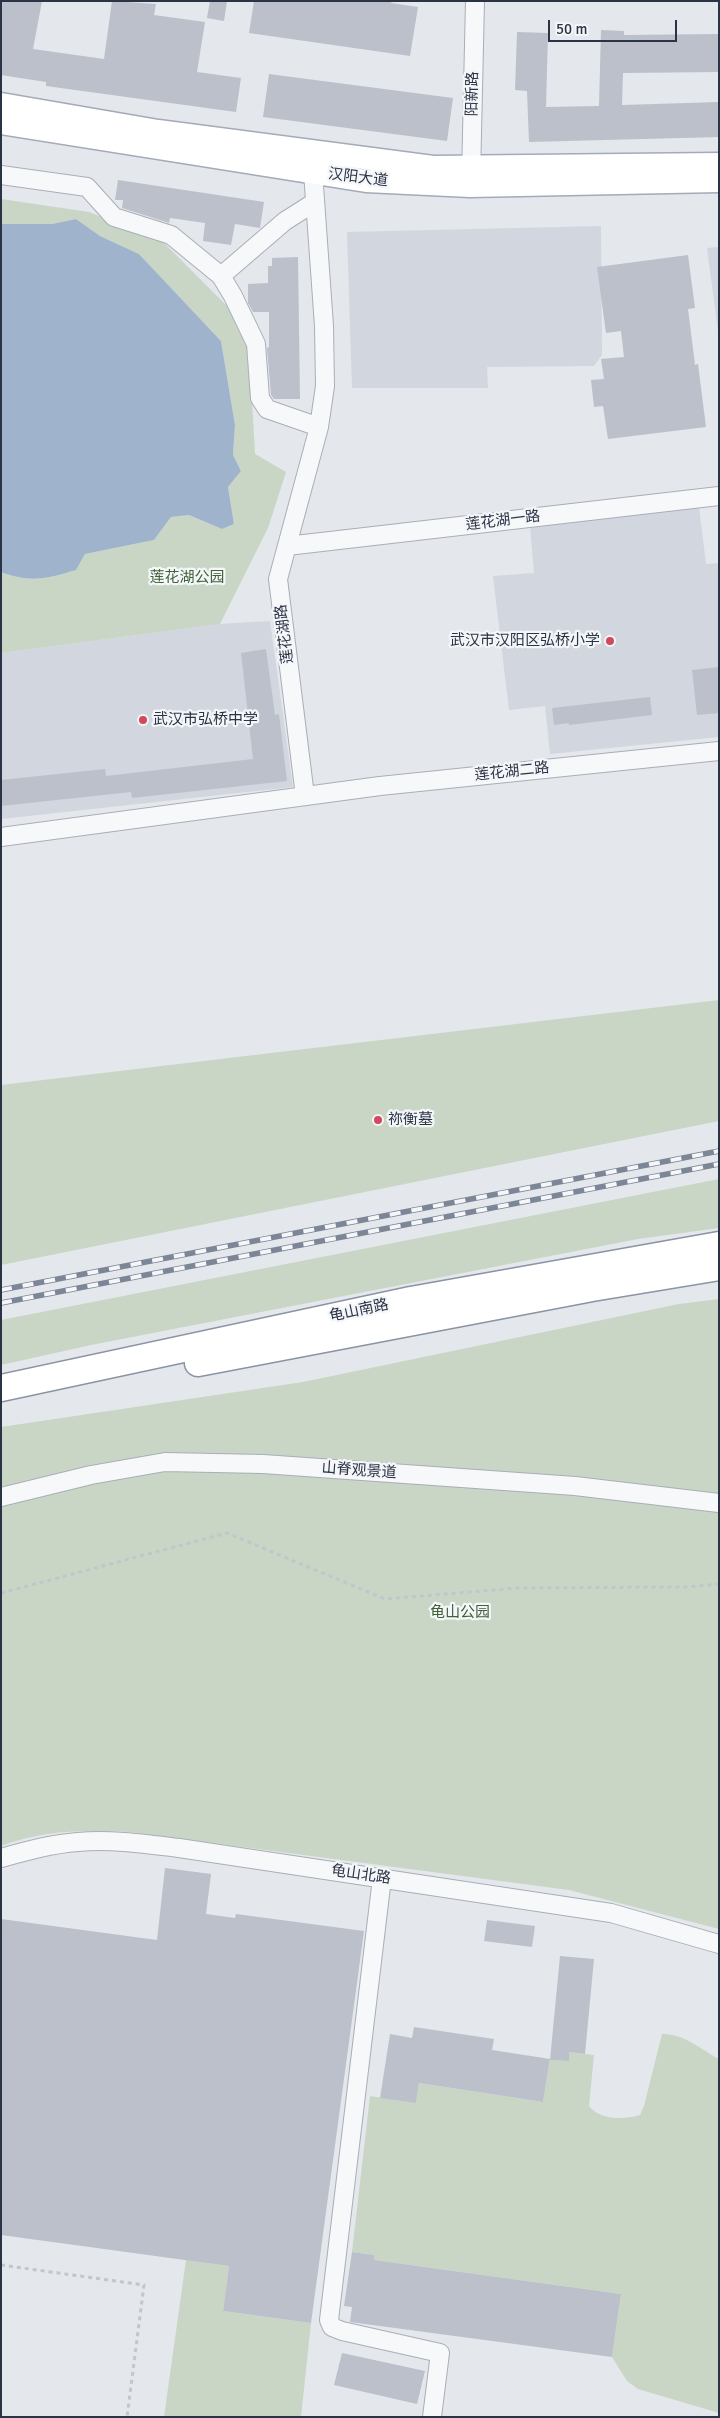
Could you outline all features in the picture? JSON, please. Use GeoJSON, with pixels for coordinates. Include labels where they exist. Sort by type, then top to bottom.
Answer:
{"type":"FeatureCollection","features":[{"type":"Feature","properties":{"kind":"highway","name":"龟山南路"},"geometry":{"type":"LineString","coordinates":[[1,1388],[411,1300],[719,1246]]}},
{"type":"Feature","properties":{"kind":"highway","name":"龟山南路"},"geometry":{"type":"LineString","coordinates":[[1,1401],[592,1288],[719,1267]]}},
{"type":"Feature","properties":{"kind":"main road","name":"汉阳大道"},"geometry":{"type":"LineString","coordinates":[[1,104],[158,131],[433,166],[471,176],[719,181]]}},
{"type":"Feature","properties":{"kind":"main road","name":"汉阳大道"},"geometry":{"type":"LineString","coordinates":[[1,123],[366,181],[719,164]]}},
{"type":"Feature","properties":{"kind":"street","name":"阳新路"},"geometry":{"type":"LineString","coordinates":[[471,176],[475,1]]}},
{"type":"Feature","properties":{"kind":"street","name":"莲花湖路"},"geometry":{"type":"LineString","coordinates":[[305,796],[278,579],[319,427],[325,386],[312,172]]}},
{"type":"Feature","properties":{"kind":"street"},"geometry":{"type":"LineString","coordinates":[[1,175],[87,187],[114,218],[171,235],[220,276],[233,296],[256,344],[260,398],[267,408],[319,427]]}},
{"type":"Feature","properties":{"kind":"street"},"geometry":{"type":"LineString","coordinates":[[220,276],[285,221],[315,202]]}},
{"type":"Feature","properties":{"kind":"street","name":"莲花湖一路"},"geometry":{"type":"LineString","coordinates":[[287,546],[719,496]]}},
{"type":"Feature","properties":{"kind":"street","name":"莲花湖二路"},"geometry":{"type":"LineString","coordinates":[[305,796],[380,786],[719,751]]}},
{"type":"Feature","properties":{"kind":"street"},"geometry":{"type":"LineString","coordinates":[[1,838],[305,796]]}},
{"type":"Feature","properties":{"kind":"street","name":"山脊观景道"},"geometry":{"type":"LineString","coordinates":[[1,1497],[91,1475],[165,1462],[263,1464],[575,1486],[719,1503]]}},
{"type":"Feature","properties":{"kind":"street","name":"龟山北路"},"geometry":{"type":"LineString","coordinates":[[1,1858],[54,1845],[79,1842],[119,1842],[179,1848],[611,1913],[719,1944]]}},
{"type":"Feature","properties":{"kind":"street"},"geometry":{"type":"LineString","coordinates":[[382,1878],[329,2320],[332,2327],[342,2331],[440,2353],[432,2417]]}},
{"type":"Feature","properties":{"kind":"path"},"geometry":{"type":"LineString","coordinates":[[1,1592],[227,1533],[385,1599],[518,1588],[687,1587],[719,1584]]}},
{"type":"Feature","properties":{"kind":"path"},"geometry":{"type":"LineString","coordinates":[[1,2266],[144,2285],[126,2417]]}},
{"type":"Feature","properties":{"kind":"shaded area"},"geometry":{"type":"Polygon","coordinates":[[[601,226],[602,355],[594,366],[487,367],[488,388],[352,388],[347,232],[601,226]]]}},
{"type":"Feature","properties":{"kind":"shaded area"},"geometry":{"type":"Polygon","coordinates":[[[719,247],[719,339],[707,248],[719,247]]]}},
{"type":"Feature","properties":{"kind":"shaded area","name":"武汉市汉阳区弘桥小学"},"geometry":{"type":"Polygon","coordinates":[[[699,507],[706,564],[719,563],[719,737],[550,754],[545,706],[509,710],[493,576],[534,573],[530,526],[699,507]]]}},
{"type":"Feature","properties":{"kind":"shaded area","name":"武汉市弘桥中学"},"geometry":{"type":"Polygon","coordinates":[[[270,621],[293,787],[1,819],[1,653],[220,624],[270,621]]]}},
{"type":"Feature","properties":{"kind":"green space","name":"莲花湖公园"},"geometry":{"type":"Polygon","coordinates":[[[1,199],[89,212],[163,242],[228,307],[249,345],[255,454],[286,472],[268,528],[220,624],[1,653],[1,572],[30,579],[56,576],[76,570],[85,554],[154,540],[171,517],[189,515],[222,529],[234,524],[228,487],[241,471],[233,455],[235,425],[221,341],[139,254],[100,236],[76,219],[52,224],[1,224],[1,199]]]}},
{"type":"Feature","properties":{"kind":"green space"},"geometry":{"type":"Polygon","coordinates":[[[719,1000],[719,1121],[1,1265],[1,1085],[719,1000]]]}},
{"type":"Feature","properties":{"kind":"green space"},"geometry":{"type":"Polygon","coordinates":[[[719,1179],[719,1228],[638,1239],[91,1345],[1,1365],[1,1320],[719,1179]]]}},
{"type":"Feature","properties":{"kind":"green space","name":"龟山公园"},"geometry":{"type":"Polygon","coordinates":[[[719,1299],[719,1929],[569,1890],[129,1832],[64,1832],[33,1837],[1,1846],[1,1427],[303,1382],[679,1304],[719,1299]]]}},
{"type":"Feature","properties":{"kind":"green space"},"geometry":{"type":"Polygon","coordinates":[[[662,2034],[669,2034],[684,2039],[719,2059],[719,2413],[638,2389],[627,2381],[612,2357],[621,2294],[374,2260],[374,2255],[352,2252],[370,2096],[416,2103],[419,2083],[543,2102],[550,2060],[568,2061],[569,2052],[594,2055],[589,2106],[599,2114],[612,2118],[633,2117],[640,2115],[644,2106],[662,2034]]]}},
{"type":"Feature","properties":{"kind":"green space"},"geometry":{"type":"Polygon","coordinates":[[[186,2260],[229,2266],[223,2311],[311,2323],[301,2417],[164,2417],[186,2260]]]}},
{"type":"Feature","properties":{"kind":"water"},"geometry":{"type":"Polygon","coordinates":[[[76,219],[100,236],[139,254],[221,341],[235,425],[233,455],[241,471],[228,487],[234,524],[222,529],[189,515],[171,517],[154,540],[85,554],[76,570],[66,573],[30,579],[21,578],[1,572],[1,224],[52,224],[76,219]]]}},
{"type":"Feature","properties":{"kind":"building"},"geometry":{"type":"Polygon","coordinates":[[[1,1],[42,1],[33,49],[104,59],[112,1],[156,4],[154,15],[205,22],[197,72],[241,78],[236,112],[46,86],[46,82],[1,75],[1,1]]]}},
{"type":"Feature","properties":{"kind":"building"},"geometry":{"type":"Polygon","coordinates":[[[210,1],[227,1],[224,21],[207,18],[210,1]]]}},
{"type":"Feature","properties":{"kind":"building"},"geometry":{"type":"Polygon","coordinates":[[[254,1],[392,1],[391,3],[418,7],[410,56],[249,33],[254,1]]]}},
{"type":"Feature","properties":{"kind":"building"},"geometry":{"type":"Polygon","coordinates":[[[601,30],[624,31],[624,35],[719,34],[719,72],[623,73],[622,105],[719,102],[719,137],[529,142],[527,91],[515,90],[517,32],[548,33],[546,107],[599,106],[601,30]]]}},
{"type":"Feature","properties":{"kind":"building"},"geometry":{"type":"Polygon","coordinates":[[[269,74],[453,98],[447,141],[263,117],[269,74]]]}},
{"type":"Feature","properties":{"kind":"building"},"geometry":{"type":"Polygon","coordinates":[[[118,180],[264,202],[260,228],[235,224],[231,245],[203,241],[205,223],[170,218],[169,223],[122,208],[123,200],[115,200],[118,180]]]}},
{"type":"Feature","properties":{"kind":"building"},"geometry":{"type":"Polygon","coordinates":[[[688,255],[695,308],[688,309],[695,365],[698,364],[706,427],[608,439],[603,406],[594,407],[591,380],[604,379],[601,359],[624,357],[621,331],[606,333],[597,267],[688,255]]]}},
{"type":"Feature","properties":{"kind":"building"},"geometry":{"type":"Polygon","coordinates":[[[298,257],[300,399],[274,399],[271,395],[267,348],[269,347],[269,312],[253,312],[248,303],[248,284],[268,283],[268,266],[272,266],[272,258],[298,257]]]}},
{"type":"Feature","properties":{"kind":"building"},"geometry":{"type":"Polygon","coordinates":[[[266,649],[275,715],[279,714],[287,781],[132,798],[131,792],[1,806],[1,780],[105,769],[106,776],[253,759],[241,653],[266,649]]]}},
{"type":"Feature","properties":{"kind":"building"},"geometry":{"type":"Polygon","coordinates":[[[719,667],[719,713],[697,715],[692,670],[719,667]]]}},
{"type":"Feature","properties":{"kind":"building"},"geometry":{"type":"Polygon","coordinates":[[[650,697],[652,715],[569,725],[569,723],[554,725],[552,708],[650,697]]]}},
{"type":"Feature","properties":{"kind":"building"},"geometry":{"type":"Polygon","coordinates":[[[165,1868],[211,1874],[206,1914],[235,1918],[236,1914],[364,1931],[311,2323],[223,2311],[229,2266],[1,2235],[1,1919],[157,1940],[165,1868]]]}},
{"type":"Feature","properties":{"kind":"building"},"geometry":{"type":"Polygon","coordinates":[[[487,1920],[535,1926],[532,1947],[484,1941],[487,1920]]]}},
{"type":"Feature","properties":{"kind":"building"},"geometry":{"type":"Polygon","coordinates":[[[560,1956],[594,1959],[585,2054],[569,2052],[569,2061],[550,2060],[560,1956]]]}},
{"type":"Feature","properties":{"kind":"building"},"geometry":{"type":"Polygon","coordinates":[[[414,2027],[494,2039],[492,2050],[550,2059],[543,2102],[419,2083],[416,2103],[380,2098],[390,2034],[412,2038],[414,2027]]]}},
{"type":"Feature","properties":{"kind":"building"},"geometry":{"type":"Polygon","coordinates":[[[352,2252],[374,2255],[374,2260],[621,2294],[612,2357],[350,2322],[352,2307],[344,2306],[352,2252]]]}},
{"type":"Feature","properties":{"kind":"building"},"geometry":{"type":"Polygon","coordinates":[[[342,2353],[425,2371],[417,2404],[334,2385],[342,2353]]]}},
{"type":"Feature","properties":{"kind":"railway"},"geometry":{"type":"LineString","coordinates":[[1,1290],[719,1151]]}},
{"type":"Feature","properties":{"kind":"railway"},"geometry":{"type":"LineString","coordinates":[[1,1303],[719,1164]]}},
{"type":"Feature","properties":{"kind":"place","name":"武汉市汉阳区弘桥小学"},"geometry":{"type":"Point","coordinates":[610,641]}},
{"type":"Feature","properties":{"kind":"place","name":"武汉市弘桥中学"},"geometry":{"type":"Point","coordinates":[143,720]}},
{"type":"Feature","properties":{"kind":"place","name":"祢衡墓"},"geometry":{"type":"Point","coordinates":[378,1120]}}]}
